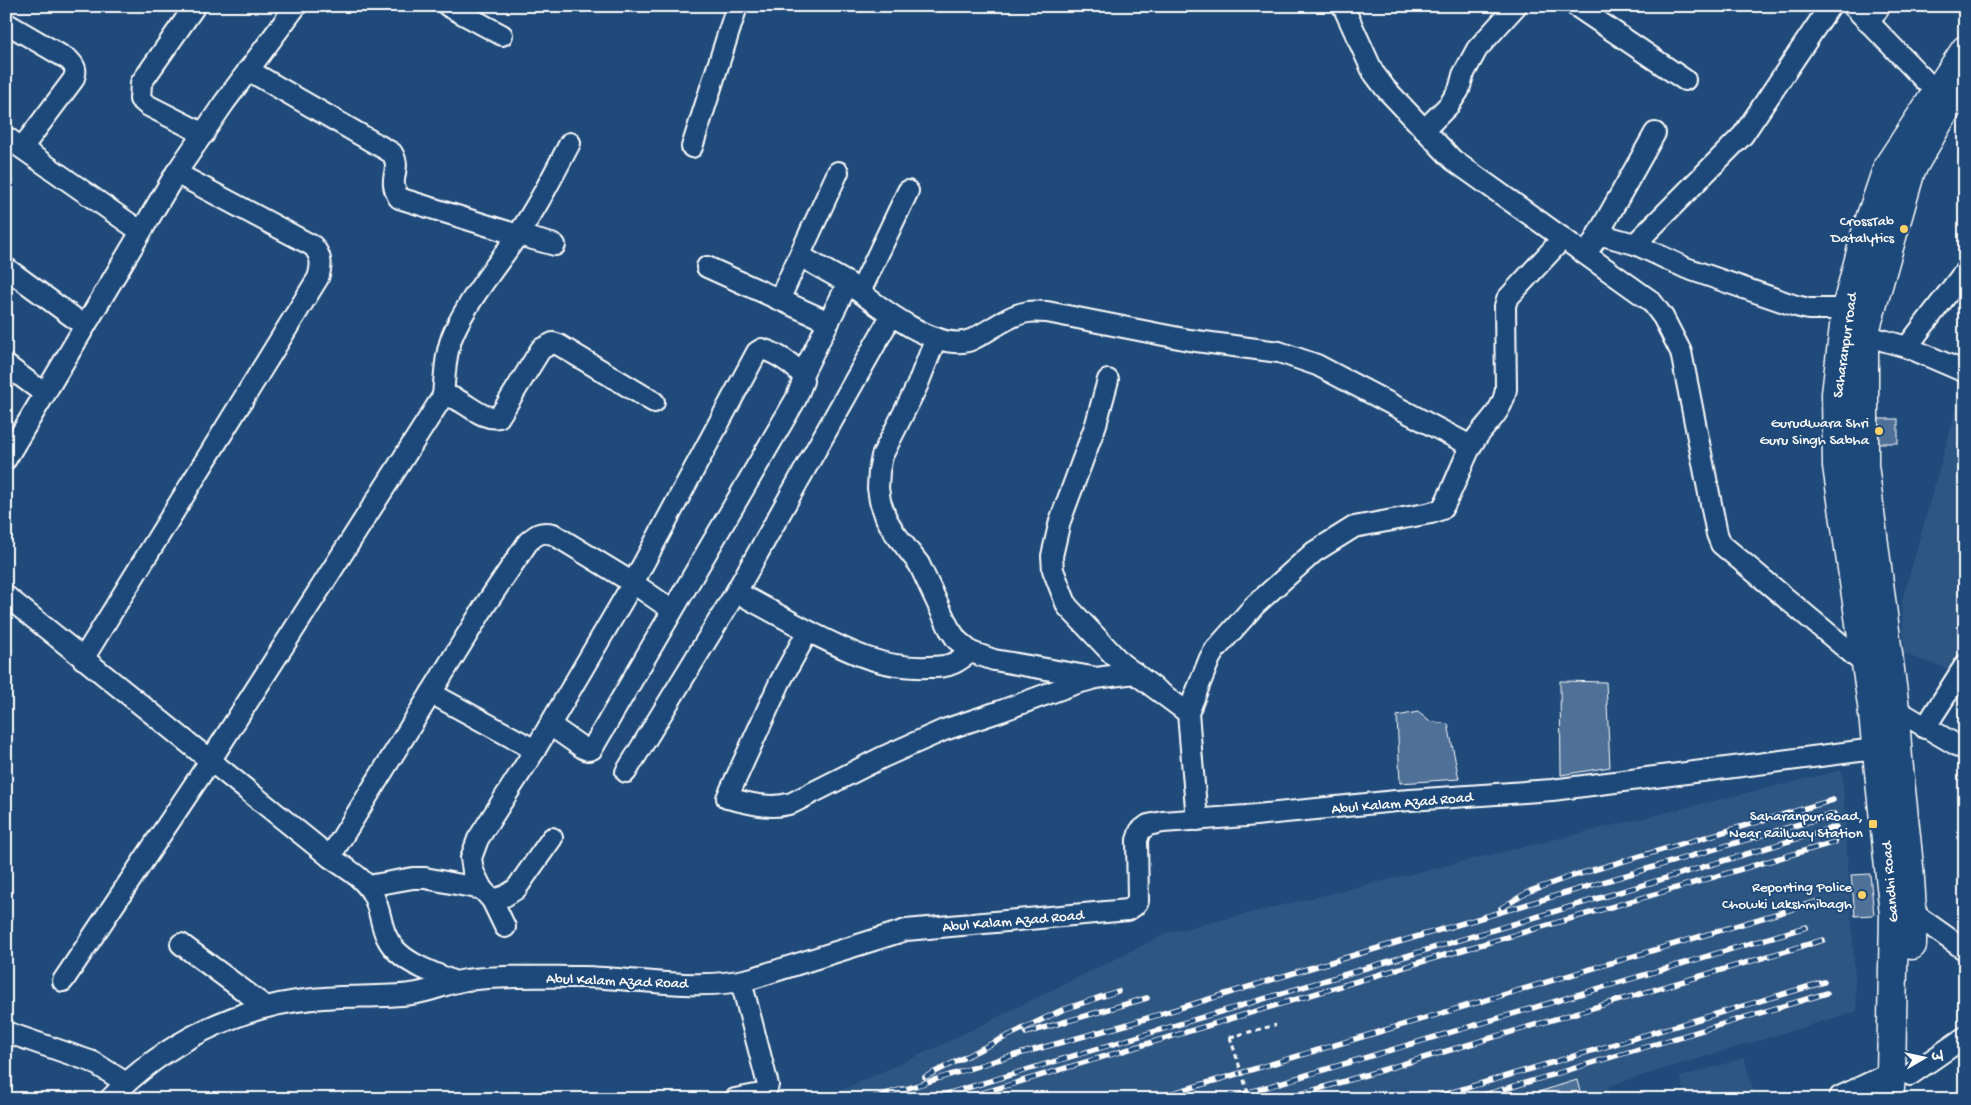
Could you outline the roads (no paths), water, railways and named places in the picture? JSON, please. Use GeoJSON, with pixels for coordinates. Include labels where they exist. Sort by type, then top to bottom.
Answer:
{"type":"FeatureCollection","features":[{"type":"Feature","properties":{"kind":"main road","name":"Saharanpur road"},"geometry":{"type":"LineString","coordinates":[[1878,667],[1837,466],[1836,394],[1846,308],[1868,225],[1888,166],[1965,50]]}},
{"type":"Feature","properties":{"kind":"main road","name":"Saharanpur road"},"geometry":{"type":"LineString","coordinates":[[1878,667],[1864,465],[1864,335],[1911,170],[1945,112],[1965,84]]}},
{"type":"Feature","properties":{"kind":"main road","name":"Gandhi Road"},"geometry":{"type":"LineString","coordinates":[[1878,667],[1895,709],[1896,750],[1913,913],[1899,1087]]}},
{"type":"Feature","properties":{"kind":"main road","name":"Gandhi Road"},"geometry":{"type":"LineString","coordinates":[[1878,667],[1875,749],[1894,915],[1899,1087]]}},
{"type":"Feature","properties":{"kind":"street"},"geometry":{"type":"LineString","coordinates":[[195,6],[141,84],[140,99],[146,105],[204,134]]}},
{"type":"Feature","properties":{"kind":"street"},"geometry":{"type":"LineString","coordinates":[[6,459],[140,231],[176,174],[248,70],[296,6]]}},
{"type":"Feature","properties":{"kind":"street"},"geometry":{"type":"LineString","coordinates":[[448,6],[502,35]]}},
{"type":"Feature","properties":{"kind":"street"},"geometry":{"type":"LineString","coordinates":[[692,147],[737,6]]}},
{"type":"Feature","properties":{"kind":"street"},"geometry":{"type":"LineString","coordinates":[[1343,6],[1373,72],[1385,88],[1453,160],[1651,301],[1663,317],[1680,352],[1717,534],[1722,544],[1878,667]]}},
{"type":"Feature","properties":{"kind":"street"},"geometry":{"type":"LineString","coordinates":[[1424,130],[1449,105],[1477,49],[1516,6]]}},
{"type":"Feature","properties":{"kind":"street"},"geometry":{"type":"LineString","coordinates":[[1576,6],[1684,80]]}},
{"type":"Feature","properties":{"kind":"street"},"geometry":{"type":"LineString","coordinates":[[1635,244],[1743,135],[1830,6]]}},
{"type":"Feature","properties":{"kind":"street"},"geometry":{"type":"LineString","coordinates":[[1853,6],[1936,92]]}},
{"type":"Feature","properties":{"kind":"street"},"geometry":{"type":"LineString","coordinates":[[1869,23],[1880,6]]}},
{"type":"Feature","properties":{"kind":"street"},"geometry":{"type":"LineString","coordinates":[[6,23],[69,60],[75,66],[76,74],[73,80],[14,142],[140,231]]}},
{"type":"Feature","properties":{"kind":"street"},"geometry":{"type":"LineString","coordinates":[[248,70],[392,153],[397,167],[393,182],[394,190],[399,198],[555,245]]}},
{"type":"Feature","properties":{"kind":"street"},"geometry":{"type":"LineString","coordinates":[[1586,255],[1655,133]]}},
{"type":"Feature","properties":{"kind":"street"},"geometry":{"type":"LineString","coordinates":[[63,981],[210,761],[443,396],[447,356],[454,332],[486,279],[518,235],[570,143]]}},
{"type":"Feature","properties":{"kind":"street"},"geometry":{"type":"LineString","coordinates":[[779,300],[838,172]]}},
{"type":"Feature","properties":{"kind":"street"},"geometry":{"type":"LineString","coordinates":[[83,659],[318,278],[322,267],[319,254],[312,246],[176,174]]}},
{"type":"Feature","properties":{"kind":"street"},"geometry":{"type":"LineString","coordinates":[[550,725],[583,748],[592,749],[774,438],[798,394],[803,381],[802,375],[828,322],[854,288],[908,191]]}},
{"type":"Feature","properties":{"kind":"street"},"geometry":{"type":"LineString","coordinates":[[1598,234],[1635,244],[1686,268],[1796,306],[1809,309],[1846,308]]}},
{"type":"Feature","properties":{"kind":"street"},"geometry":{"type":"LineString","coordinates":[[1198,820],[1188,713],[1210,658],[1255,605],[1314,552],[1354,527],[1431,513],[1442,508],[1471,446],[1500,408],[1504,399],[1506,389],[1506,299],[1563,238]]}},
{"type":"Feature","properties":{"kind":"street"},"geometry":{"type":"LineString","coordinates":[[800,256],[854,288],[891,316],[936,338],[954,343],[965,342],[1016,316],[1028,312],[1047,312],[1189,340],[1279,352],[1316,365],[1471,446]]}},
{"type":"Feature","properties":{"kind":"street"},"geometry":{"type":"LineString","coordinates":[[707,267],[828,322]]}},
{"type":"Feature","properties":{"kind":"street"},"geometry":{"type":"LineString","coordinates":[[6,268],[85,326]]}},
{"type":"Feature","properties":{"kind":"street"},"geometry":{"type":"LineString","coordinates":[[1907,347],[1965,271]]}},
{"type":"Feature","properties":{"kind":"street"},"geometry":{"type":"LineString","coordinates":[[626,772],[736,592],[891,316]]}},
{"type":"Feature","properties":{"kind":"street"},"geometry":{"type":"LineString","coordinates":[[1864,335],[1907,347],[1965,372]]}},
{"type":"Feature","properties":{"kind":"street"},"geometry":{"type":"LineString","coordinates":[[936,338],[917,386],[882,456],[878,488],[880,501],[894,532],[919,564],[949,628],[970,652],[994,660],[1096,678]]}},
{"type":"Feature","properties":{"kind":"street"},"geometry":{"type":"LineString","coordinates":[[443,396],[451,396],[458,399],[485,416],[499,417],[541,349],[553,343],[654,402]]}},
{"type":"Feature","properties":{"kind":"street"},"geometry":{"type":"LineString","coordinates":[[505,927],[473,871],[471,858],[478,839],[535,750],[633,583],[757,352],[762,349],[767,351],[790,364],[802,375]]}},
{"type":"Feature","properties":{"kind":"street"},"geometry":{"type":"LineString","coordinates":[[6,365],[45,394]]}},
{"type":"Feature","properties":{"kind":"street"},"geometry":{"type":"LineString","coordinates":[[1108,380],[1096,424],[1060,521],[1052,556],[1052,570],[1067,606],[1121,663],[1188,713]]}},
{"type":"Feature","properties":{"kind":"street"},"geometry":{"type":"LineString","coordinates":[[330,857],[486,604],[528,542],[536,534],[544,532],[553,534],[633,583],[672,610]]}},
{"type":"Feature","properties":{"kind":"street"},"geometry":{"type":"LineString","coordinates":[[736,592],[808,631],[859,656],[877,662],[894,666],[938,667],[955,663],[970,652]]}},
{"type":"Feature","properties":{"kind":"street"},"geometry":{"type":"LineString","coordinates":[[6,596],[368,886],[374,897],[386,937],[393,947],[403,956],[454,982]]}},
{"type":"Feature","properties":{"kind":"street"},"geometry":{"type":"LineString","coordinates":[[808,631],[780,682],[727,798],[762,806],[780,807],[944,730],[1056,690],[1096,678],[1135,673]]}},
{"type":"Feature","properties":{"kind":"street"},"geometry":{"type":"LineString","coordinates":[[1925,728],[1965,665]]}},
{"type":"Feature","properties":{"kind":"street"},"geometry":{"type":"LineString","coordinates":[[431,693],[535,750]]}},
{"type":"Feature","properties":{"kind":"street"},"geometry":{"type":"LineString","coordinates":[[1895,709],[1965,750]]}},
{"type":"Feature","properties":{"kind":"street","name":"Abul Kalam Azad Road"},"geometry":{"type":"LineString","coordinates":[[110,1099],[126,1083],[162,1056],[212,1027],[266,1007],[313,999],[412,994],[454,982],[477,979],[555,977],[714,984],[741,982],[906,930],[1128,910],[1138,900],[1137,840],[1140,831],[1148,825],[1163,822],[1552,790],[1875,749]]}},
{"type":"Feature","properties":{"kind":"street"},"geometry":{"type":"LineString","coordinates":[[368,886],[413,878],[426,878],[487,894],[505,896],[516,889],[552,838]]}},
{"type":"Feature","properties":{"kind":"street"},"geometry":{"type":"LineString","coordinates":[[1913,913],[1965,950]]}},
{"type":"Feature","properties":{"kind":"street"},"geometry":{"type":"LineString","coordinates":[[181,944],[266,1007]]}},
{"type":"Feature","properties":{"kind":"street"},"geometry":{"type":"LineString","coordinates":[[735,1099],[761,1094],[766,1091],[768,1085],[741,982]]}},
{"type":"Feature","properties":{"kind":"street"},"geometry":{"type":"LineString","coordinates":[[6,1032],[93,1062],[126,1083]]}},
{"type":"Feature","properties":{"kind":"street"},"geometry":{"type":"LineString","coordinates":[[1842,1099],[1899,1087],[1965,1037]]}},
{"type":"Feature","properties":{"kind":"railway"},"geometry":{"type":"LineString","coordinates":[[1501,908],[1530,891],[1569,877],[1833,800]]}},
{"type":"Feature","properties":{"kind":"railway"},"geometry":{"type":"LineString","coordinates":[[896,1092],[997,1060],[1125,1025],[1300,971],[1834,814]]}},
{"type":"Feature","properties":{"kind":"railway"},"geometry":{"type":"LineString","coordinates":[[930,1099],[1836,827]]}},
{"type":"Feature","properties":{"kind":"railway"},"geometry":{"type":"LineString","coordinates":[[962,1099],[1438,957],[1835,842]]}},
{"type":"Feature","properties":{"kind":"railway"},"geometry":{"type":"LineString","coordinates":[[1153,1099],[1816,902]]}},
{"type":"Feature","properties":{"kind":"railway"},"geometry":{"type":"LineString","coordinates":[[1226,1099],[1806,927]]}},
{"type":"Feature","properties":{"kind":"railway"},"geometry":{"type":"LineString","coordinates":[[1284,1099],[1823,940]]}},
{"type":"Feature","properties":{"kind":"railway"},"geometry":{"type":"LineString","coordinates":[[1429,1099],[1824,982]]}},
{"type":"Feature","properties":{"kind":"railway"},"geometry":{"type":"LineString","coordinates":[[925,1077],[1062,1010],[1118,991]]}},
{"type":"Feature","properties":{"kind":"railway"},"geometry":{"type":"LineString","coordinates":[[1471,1099],[1827,993]]}},
{"type":"Feature","properties":{"kind":"railway"},"geometry":{"type":"LineString","coordinates":[[1026,1033],[1147,998]]}},
{"type":"Feature","properties":{"kind":"railway"},"geometry":{"type":"LineString","coordinates":[[869,1099],[903,1089]]}},
{"type":"Feature","properties":{"kind":"place","name":"CrossTab Datalytics"},"geometry":{"type":"Point","coordinates":[1904,229]}},
{"type":"Feature","properties":{"kind":"place","name":"Gurudwara Shri Guru Singh Sabha"},"geometry":{"type":"Point","coordinates":[1879,431]}},
{"type":"Feature","properties":{"kind":"place","name":"Saharanpur Road, Near Railway Station"},"geometry":{"type":"Point","coordinates":[1873,824]}},
{"type":"Feature","properties":{"kind":"place","name":"Reporting Police Chowki Lakshmibagh"},"geometry":{"type":"Point","coordinates":[1862,895]}}]}
